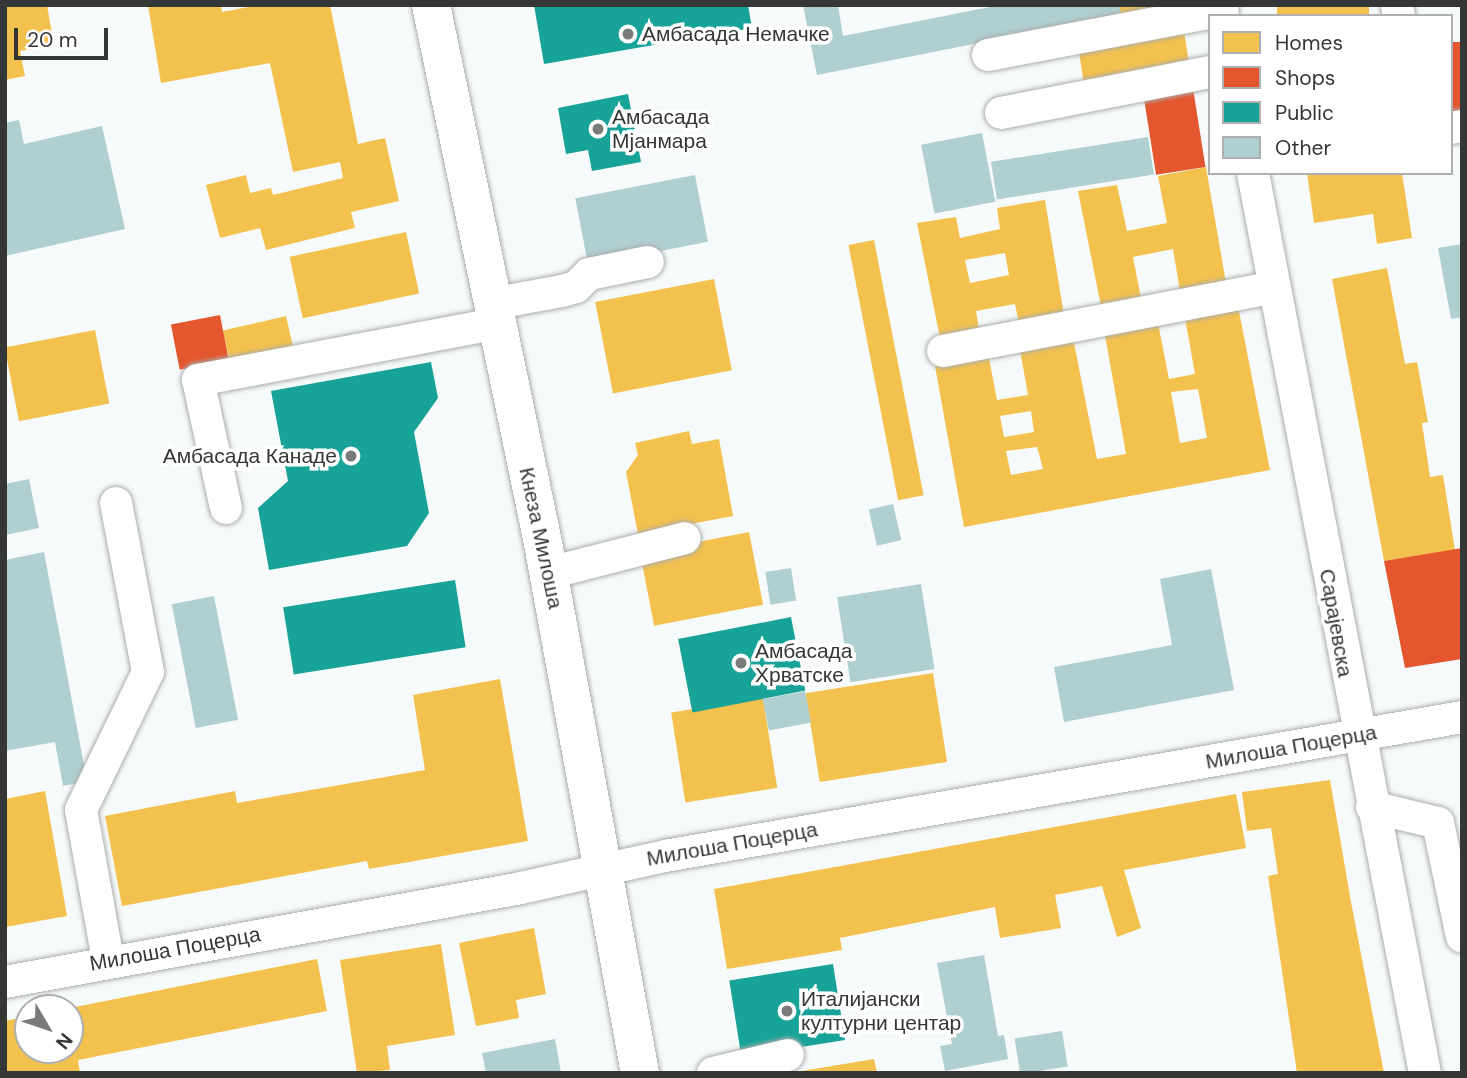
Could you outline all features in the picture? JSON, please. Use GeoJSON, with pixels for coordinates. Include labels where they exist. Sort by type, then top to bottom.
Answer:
{"type":"FeatureCollection","features":[{"type":"Feature","properties":{"kind":"main road","name":"Кнеза Милоша"},"geometry":{"type":"LineString","coordinates":[[432,5],[493,314],[549,573],[640,1073]]}},
{"type":"Feature","properties":{"kind":"street"},"geometry":{"type":"LineString","coordinates":[[988,55],[1223,10]]}},
{"type":"Feature","properties":{"kind":"street"},"geometry":{"type":"LineString","coordinates":[[1000,113],[1208,72]]}},
{"type":"Feature","properties":{"kind":"street","name":"Сарајевска"},"geometry":{"type":"LineString","coordinates":[[1253,175],[1357,736],[1425,1073]]}},
{"type":"Feature","properties":{"kind":"street"},"geometry":{"type":"LineString","coordinates":[[226,508],[198,380],[493,314],[576,288],[593,291],[648,270]]}},
{"type":"Feature","properties":{"kind":"street"},"geometry":{"type":"LineString","coordinates":[[943,351],[1274,286]]}},
{"type":"Feature","properties":{"kind":"street"},"geometry":{"type":"LineString","coordinates":[[108,960],[81,810],[148,672],[116,503]]}},
{"type":"Feature","properties":{"kind":"street"},"geometry":{"type":"LineString","coordinates":[[549,573],[685,538]]}},
{"type":"Feature","properties":{"kind":"street","name":"Милоша Поцерца"},"geometry":{"type":"LineString","coordinates":[[5,982],[108,960],[522,888],[603,867],[1462,717]]}},
{"type":"Feature","properties":{"kind":"street"},"geometry":{"type":"LineString","coordinates":[[1372,807],[1438,823],[1462,937]]}},
{"type":"Feature","properties":{"kind":"street"},"geometry":{"type":"LineString","coordinates":[[713,1073],[782,1065]]}},
{"type":"Feature","properties":{"kind":"building: Homes"},"geometry":{"type":"Polygon","coordinates":[[[5,5],[47,5],[54,45],[20,51],[25,76],[5,80],[5,5]]]}},
{"type":"Feature","properties":{"kind":"building: Homes"},"geometry":{"type":"Polygon","coordinates":[[[148,5],[221,5],[222,12],[259,5],[330,5],[358,144],[385,138],[399,201],[351,212],[355,228],[266,250],[260,228],[220,238],[206,185],[246,175],[250,193],[271,188],[273,195],[343,178],[340,162],[293,172],[270,63],[161,83],[148,5]]]}},
{"type":"Feature","properties":{"kind":"building: Homes"},"geometry":{"type":"Polygon","coordinates":[[[1119,5],[1178,5],[1123,25],[1119,5]]]}},
{"type":"Feature","properties":{"kind":"building: Homes"},"geometry":{"type":"Polygon","coordinates":[[[1277,5],[1369,5],[1369,14],[1277,14],[1277,5]]]}},
{"type":"Feature","properties":{"kind":"building: Homes"},"geometry":{"type":"Polygon","coordinates":[[[1183,25],[1190,70],[1085,87],[1077,42],[1183,25]]]}},
{"type":"Feature","properties":{"kind":"building: Homes"},"geometry":{"type":"Polygon","coordinates":[[[1206,167],[1227,289],[1181,297],[1173,249],[1133,257],[1142,303],[1102,311],[1078,191],[1117,185],[1127,231],[1167,223],[1158,176],[1206,167]]]}},
{"type":"Feature","properties":{"kind":"building: Homes"},"geometry":{"type":"Polygon","coordinates":[[[1307,175],[1402,175],[1412,238],[1377,244],[1373,214],[1314,223],[1307,175]]]}},
{"type":"Feature","properties":{"kind":"building: Homes"},"geometry":{"type":"Polygon","coordinates":[[[1045,200],[1065,321],[1020,329],[1015,304],[976,311],[980,335],[941,343],[917,223],[956,217],[960,238],[1000,229],[997,208],[1045,200]],[[1005,253],[965,260],[970,283],[1009,275],[1005,253]]]}},
{"type":"Feature","properties":{"kind":"building: Homes"},"geometry":{"type":"Polygon","coordinates":[[[406,232],[419,294],[303,318],[290,257],[406,232]]]}},
{"type":"Feature","properties":{"kind":"building: Homes"},"geometry":{"type":"Polygon","coordinates":[[[874,240],[924,495],[898,500],[848,245],[874,240]]]}},
{"type":"Feature","properties":{"kind":"building: Homes"},"geometry":{"type":"Polygon","coordinates":[[[1387,268],[1405,364],[1417,362],[1428,422],[1422,423],[1430,477],[1443,475],[1455,550],[1384,561],[1332,279],[1387,268]]]}},
{"type":"Feature","properties":{"kind":"building: Homes"},"geometry":{"type":"Polygon","coordinates":[[[714,279],[732,370],[613,393],[595,302],[714,279]]]}},
{"type":"Feature","properties":{"kind":"building: Homes"},"geometry":{"type":"Polygon","coordinates":[[[1238,306],[1270,470],[964,527],[935,366],[988,353],[997,400],[1028,395],[1020,350],[1073,338],[1097,459],[1126,454],[1105,335],[1158,323],[1169,379],[1195,374],[1185,318],[1238,306]],[[1198,389],[1171,392],[1180,443],[1207,438],[1198,389]],[[1031,411],[1000,416],[1004,437],[1034,432],[1031,411]],[[1037,447],[1006,451],[1011,475],[1043,469],[1037,447]]]}},
{"type":"Feature","properties":{"kind":"building: Homes"},"geometry":{"type":"Polygon","coordinates":[[[286,316],[293,346],[230,361],[223,331],[286,316]]]}},
{"type":"Feature","properties":{"kind":"building: Homes"},"geometry":{"type":"Polygon","coordinates":[[[95,330],[109,404],[19,421],[5,347],[95,330]]]}},
{"type":"Feature","properties":{"kind":"building: Homes"},"geometry":{"type":"Polygon","coordinates":[[[689,431],[692,444],[719,439],[733,516],[638,534],[626,472],[638,455],[635,443],[689,431]]]}},
{"type":"Feature","properties":{"kind":"building: Homes"},"geometry":{"type":"Polygon","coordinates":[[[749,532],[763,605],[654,626],[640,553],[749,532]]]}},
{"type":"Feature","properties":{"kind":"building: Homes"},"geometry":{"type":"Polygon","coordinates":[[[933,673],[947,762],[820,782],[806,693],[933,673]]]}},
{"type":"Feature","properties":{"kind":"building: Homes"},"geometry":{"type":"Polygon","coordinates":[[[500,679],[528,841],[369,869],[367,861],[122,906],[105,816],[235,791],[237,803],[425,770],[413,695],[500,679]]]}},
{"type":"Feature","properties":{"kind":"building: Homes"},"geometry":{"type":"Polygon","coordinates":[[[763,698],[777,788],[685,802],[671,713],[763,698]]]}},
{"type":"Feature","properties":{"kind":"building: Homes"},"geometry":{"type":"Polygon","coordinates":[[[1330,780],[1384,1073],[1297,1073],[1268,876],[1278,874],[1271,828],[1247,831],[1242,792],[1330,780]]]}},
{"type":"Feature","properties":{"kind":"building: Homes"},"geometry":{"type":"Polygon","coordinates":[[[45,791],[67,916],[5,927],[5,799],[45,791]]]}},
{"type":"Feature","properties":{"kind":"building: Homes"},"geometry":{"type":"Polygon","coordinates":[[[1236,794],[1246,848],[1124,870],[1141,928],[1117,937],[1102,886],[1055,895],[1061,928],[1000,938],[995,907],[840,938],[842,950],[727,969],[714,889],[1236,794]]]}},
{"type":"Feature","properties":{"kind":"building: Homes"},"geometry":{"type":"Polygon","coordinates":[[[534,928],[546,994],[516,1000],[519,1018],[476,1026],[459,943],[534,928]]]}},
{"type":"Feature","properties":{"kind":"building: Homes"},"geometry":{"type":"Polygon","coordinates":[[[441,944],[455,1035],[387,1046],[390,1070],[357,1073],[340,960],[441,944]]]}},
{"type":"Feature","properties":{"kind":"building: Homes"},"geometry":{"type":"Polygon","coordinates":[[[317,959],[327,1011],[84,1059],[84,1005],[317,959]]]}},
{"type":"Feature","properties":{"kind":"building: Homes"},"geometry":{"type":"Polygon","coordinates":[[[14,1019],[14,1064],[79,1064],[80,1073],[5,1073],[5,1021],[14,1019]]]}},
{"type":"Feature","properties":{"kind":"building: Homes"},"geometry":{"type":"Polygon","coordinates":[[[874,1059],[877,1073],[802,1073],[802,1071],[874,1059]]]}},
{"type":"Feature","properties":{"kind":"building: Shops"},"geometry":{"type":"Polygon","coordinates":[[[1453,42],[1462,42],[1462,116],[1453,116],[1453,42]]]}},
{"type":"Feature","properties":{"kind":"building: Shops"},"geometry":{"type":"Polygon","coordinates":[[[1192,82],[1205,167],[1156,175],[1143,90],[1192,82]]]}},
{"type":"Feature","properties":{"kind":"building: Shops"},"geometry":{"type":"Polygon","coordinates":[[[220,315],[229,360],[180,370],[171,325],[220,315]]]}},
{"type":"Feature","properties":{"kind":"building: Shops"},"geometry":{"type":"Polygon","coordinates":[[[1462,548],[1462,659],[1405,668],[1384,561],[1462,548]]]}},
{"type":"Feature","properties":{"kind":"building: Public","name":"Амбасада Немачке"},"geometry":{"type":"Polygon","coordinates":[[[534,5],[748,5],[752,28],[544,64],[534,5]]]}},
{"type":"Feature","properties":{"kind":"building: Public","name":"Амбасада Мјанмара"},"geometry":{"type":"Polygon","coordinates":[[[628,94],[641,162],[592,171],[588,150],[566,154],[558,108],[628,94]]]}},
{"type":"Feature","properties":{"kind":"building: Public","name":"Амбасада Канаде"},"geometry":{"type":"Polygon","coordinates":[[[431,362],[438,398],[414,432],[429,513],[407,546],[269,570],[258,508],[288,481],[271,391],[431,362]]]}},
{"type":"Feature","properties":{"kind":"building: Public"},"geometry":{"type":"Polygon","coordinates":[[[455,580],[466,647],[294,674],[283,607],[455,580]]]}},
{"type":"Feature","properties":{"kind":"building: Public","name":"Амбасада Хрватске"},"geometry":{"type":"Polygon","coordinates":[[[791,617],[805,691],[692,713],[678,639],[791,617]]]}},
{"type":"Feature","properties":{"kind":"building: Public","name":"Италијански културни центар"},"geometry":{"type":"Polygon","coordinates":[[[833,964],[845,1040],[741,1056],[729,980],[833,964]]]}},
{"type":"Feature","properties":{"kind":"building: Other"},"geometry":{"type":"Polygon","coordinates":[[[803,5],[838,5],[843,36],[1000,5],[1119,5],[1123,25],[984,42],[817,75],[803,5]]]}},
{"type":"Feature","properties":{"kind":"building: Other"},"geometry":{"type":"Polygon","coordinates":[[[19,120],[24,144],[102,126],[125,229],[5,256],[5,123],[19,120]]]}},
{"type":"Feature","properties":{"kind":"building: Other"},"geometry":{"type":"Polygon","coordinates":[[[982,133],[995,202],[934,214],[921,145],[982,133]]]}},
{"type":"Feature","properties":{"kind":"building: Other"},"geometry":{"type":"Polygon","coordinates":[[[1148,137],[1154,175],[997,199],[991,162],[1148,137]]]}},
{"type":"Feature","properties":{"kind":"building: Other"},"geometry":{"type":"Polygon","coordinates":[[[695,175],[708,242],[588,265],[575,198],[695,175]]]}},
{"type":"Feature","properties":{"kind":"building: Other"},"geometry":{"type":"Polygon","coordinates":[[[1462,244],[1462,317],[1451,319],[1438,248],[1462,244]]]}},
{"type":"Feature","properties":{"kind":"building: Other"},"geometry":{"type":"Polygon","coordinates":[[[29,479],[39,528],[5,535],[5,484],[29,479]]]}},
{"type":"Feature","properties":{"kind":"building: Other"},"geometry":{"type":"Polygon","coordinates":[[[893,504],[901,540],[877,546],[869,510],[893,504]]]}},
{"type":"Feature","properties":{"kind":"building: Other"},"geometry":{"type":"Polygon","coordinates":[[[44,552],[87,781],[63,786],[55,742],[5,751],[5,560],[44,552]]]}},
{"type":"Feature","properties":{"kind":"building: Other"},"geometry":{"type":"Polygon","coordinates":[[[791,568],[796,601],[770,605],[765,572],[791,568]]]}},
{"type":"Feature","properties":{"kind":"building: Other"},"geometry":{"type":"Polygon","coordinates":[[[1211,569],[1234,690],[1064,722],[1054,667],[1172,645],[1160,579],[1211,569]]]}},
{"type":"Feature","properties":{"kind":"building: Other"},"geometry":{"type":"Polygon","coordinates":[[[921,584],[934,669],[850,682],[837,597],[921,584]]]}},
{"type":"Feature","properties":{"kind":"building: Other"},"geometry":{"type":"Polygon","coordinates":[[[214,596],[238,720],[196,728],[172,604],[214,596]]]}},
{"type":"Feature","properties":{"kind":"building: Other"},"geometry":{"type":"Polygon","coordinates":[[[805,691],[811,722],[769,731],[763,699],[805,691]]]}},
{"type":"Feature","properties":{"kind":"building: Other"},"geometry":{"type":"Polygon","coordinates":[[[984,955],[998,1036],[1004,1035],[1008,1059],[945,1071],[940,1046],[952,1044],[937,963],[984,955]]]}},
{"type":"Feature","properties":{"kind":"building: Other"},"geometry":{"type":"Polygon","coordinates":[[[1062,1031],[1068,1067],[1020,1073],[1015,1039],[1062,1031]]]}},
{"type":"Feature","properties":{"kind":"building: Other"},"geometry":{"type":"Polygon","coordinates":[[[555,1039],[561,1073],[486,1073],[482,1053],[555,1039]]]}},
{"type":"Feature","properties":{"kind":"place","name":"Амбасада Немачке"},"geometry":{"type":"Point","coordinates":[628,34]}},
{"type":"Feature","properties":{"kind":"place","name":"Амбасада Мјанмара"},"geometry":{"type":"Point","coordinates":[598,129]}},
{"type":"Feature","properties":{"kind":"place","name":"Амбасада Канаде"},"geometry":{"type":"Point","coordinates":[351,456]}},
{"type":"Feature","properties":{"kind":"place","name":"Амбасада Хрватске"},"geometry":{"type":"Point","coordinates":[741,663]}},
{"type":"Feature","properties":{"kind":"place","name":"Италијански културни центар"},"geometry":{"type":"Point","coordinates":[787,1011]}}]}
